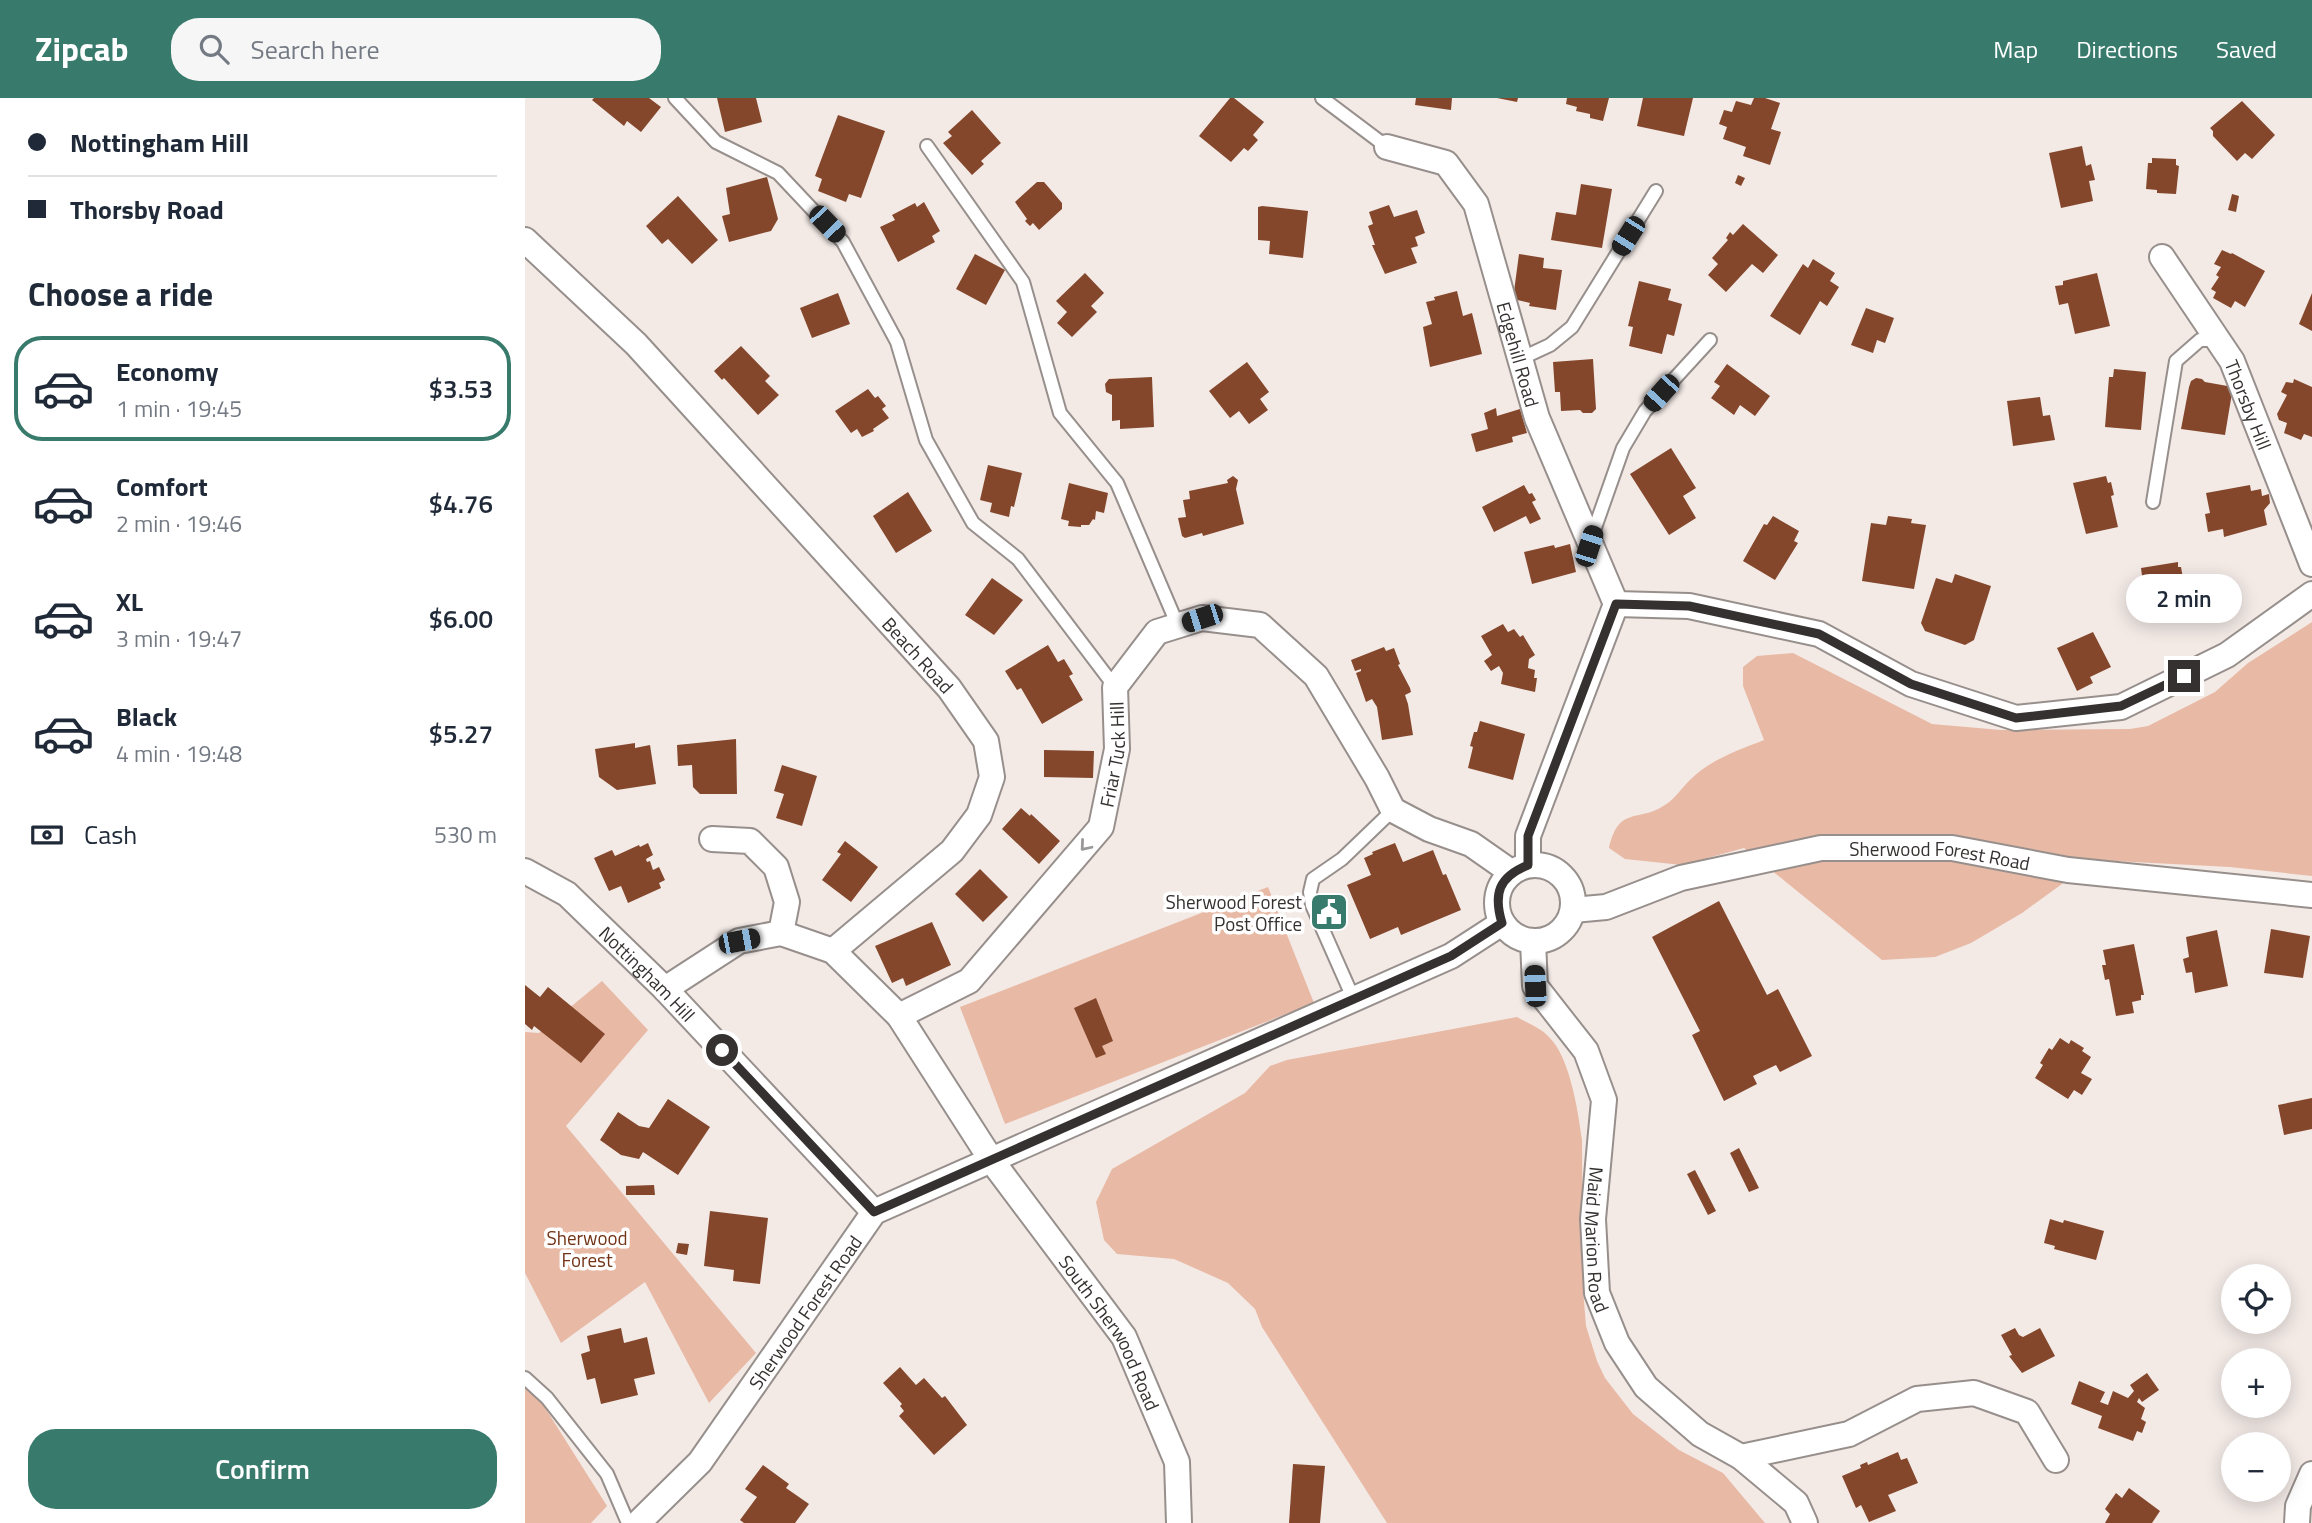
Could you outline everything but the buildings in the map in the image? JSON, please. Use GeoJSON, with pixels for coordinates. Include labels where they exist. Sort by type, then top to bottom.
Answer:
{"type":"FeatureCollection","features":[{"type":"Feature","properties":{"kind":"street","name":"Edgehill Road"},"geometry":{"type":"LineString","coordinates":[[1387,146],[1446,163],[1476,204],[1537,418],[1589,546],[1616,604]]}},
{"type":"Feature","properties":{"kind":"street","name":"Beach Road"},"geometry":{"type":"LineString","coordinates":[[525,240],[636,344],[949,688],[986,741],[992,777],[979,815],[952,851],[833,951]]}},
{"type":"Feature","properties":{"kind":"street","name":"Thorsby Hill"},"geometry":{"type":"LineString","coordinates":[[2162,257],[2232,361],[2312,564]]}},
{"type":"Feature","properties":{"kind":"street"},"geometry":{"type":"LineString","coordinates":[[1393,810],[1520,869],[1547,866],[1563,876],[1572,892],[1573,910],[1566,927],[1551,938],[1533,942],[1515,936],[1502,923],[1496,905],[1500,887],[1520,869],[1528,836],[1616,604],[1689,606],[1819,634],[1911,684],[2016,718],[2121,706],[2227,655],[2312,594]]}},
{"type":"Feature","properties":{"kind":"street","name":"Friar Tuck Hill"},"geometry":{"type":"LineString","coordinates":[[899,1016],[969,981],[1101,827],[1117,750],[1115,687],[1157,632],[1202,618],[1259,625],[1317,676],[1393,810]]}},
{"type":"Feature","properties":{"kind":"street"},"geometry":{"type":"LineString","coordinates":[[712,839],[750,841],[776,867],[787,902],[781,933]]}},
{"type":"Feature","properties":{"kind":"street","name":"Sherwood Forest Road"},"geometry":{"type":"LineString","coordinates":[[1573,910],[1606,907],[1681,878],[1821,848],[1952,848],[2068,870],[2312,895]]}},
{"type":"Feature","properties":{"kind":"street","name":"Nottingham Hill"},"geometry":{"type":"LineString","coordinates":[[525,871],[566,894],[665,989],[874,1212]]}},
{"type":"Feature","properties":{"kind":"street"},"geometry":{"type":"LineString","coordinates":[[874,1212],[1451,956],[1502,923]]}},
{"type":"Feature","properties":{"kind":"street"},"geometry":{"type":"LineString","coordinates":[[665,989],[739,941],[781,933],[833,951],[899,1016],[992,1161]]}},
{"type":"Feature","properties":{"kind":"street","name":"Maid Marion Road"},"geometry":{"type":"LineString","coordinates":[[1533,942],[1535,986],[1586,1051],[1604,1100],[1593,1219],[1596,1280],[1597,1293],[1617,1343],[1646,1387],[1700,1434],[1741,1457],[1796,1503],[1805,1523]]}},
{"type":"Feature","properties":{"kind":"street","name":"South Sherwood Road"},"geometry":{"type":"LineString","coordinates":[[992,1161],[1124,1337],[1177,1462],[1179,1523]]}},
{"type":"Feature","properties":{"kind":"street","name":"Sherwood Forest Road"},"geometry":{"type":"LineString","coordinates":[[638,1523],[700,1462],[874,1212]]}},
{"type":"Feature","properties":{"kind":"street"},"geometry":{"type":"LineString","coordinates":[[1741,1457],[1849,1434],[1917,1399],[1974,1393],[2027,1412],[2056,1460]]}},
{"type":"Feature","properties":{"kind":"street"},"geometry":{"type":"LineString","coordinates":[[2297,1523],[2298,1506],[2312,1474]]}},
{"type":"Feature","properties":{"kind":"lane"},"geometry":{"type":"LineString","coordinates":[[675,98],[716,142],[778,173],[843,242],[897,342],[926,440],[973,523],[1018,559],[1115,687]]}},
{"type":"Feature","properties":{"kind":"lane"},"geometry":{"type":"LineString","coordinates":[[1322,98],[1387,146]]}},
{"type":"Feature","properties":{"kind":"lane"},"geometry":{"type":"LineString","coordinates":[[927,146],[1023,282],[1060,413],[1117,483],[1178,625]]}},
{"type":"Feature","properties":{"kind":"lane"},"geometry":{"type":"LineString","coordinates":[[1520,359],[1549,345],[1572,327],[1656,191]]}},
{"type":"Feature","properties":{"kind":"lane"},"geometry":{"type":"LineString","coordinates":[[1589,546],[1623,448],[1645,411],[1710,340]]}},
{"type":"Feature","properties":{"kind":"lane"},"geometry":{"type":"LineString","coordinates":[[2153,502],[2176,361],[2200,340],[2218,340]]}},
{"type":"Feature","properties":{"kind":"lane"},"geometry":{"type":"LineString","coordinates":[[1353,1000],[1312,905],[1310,892],[1313,880],[1342,859],[1393,810]]}},
{"type":"Feature","properties":{"kind":"lane"},"geometry":{"type":"LineString","coordinates":[[525,1378],[547,1398],[607,1474],[628,1523]]}},
{"type":"Feature","properties":{"kind":"green space"},"geometry":{"type":"Polygon","coordinates":[[[2312,622],[2312,876],[2230,867],[2095,860],[2022,913],[1971,943],[1935,957],[1882,960],[1744,848],[1682,865],[1625,859],[1609,848],[1613,835],[1624,820],[1665,805],[1708,765],[1764,740],[1743,686],[1743,667],[1757,656],[1793,653],[1932,724],[2001,730],[2130,729],[2148,726],[2215,692],[2248,663],[2312,622]]]}},
{"type":"Feature","properties":{"kind":"green space"},"geometry":{"type":"Polygon","coordinates":[[[1268,887],[1314,1003],[1005,1124],[960,1007],[1268,887]]]}},
{"type":"Feature","properties":{"kind":"green space","name":"Sherwood Forest"},"geometry":{"type":"Polygon","coordinates":[[[602,981],[648,1030],[566,1126],[756,1353],[709,1403],[645,1282],[561,1343],[525,1273],[525,1032],[539,1033],[602,981]]]}},
{"type":"Feature","properties":{"kind":"green space"},"geometry":{"type":"Polygon","coordinates":[[[1517,1017],[1549,1037],[1562,1057],[1572,1085],[1582,1140],[1583,1289],[1586,1326],[1605,1378],[1633,1414],[1679,1450],[1723,1473],[1765,1523],[1387,1523],[1262,1327],[1255,1309],[1228,1283],[1174,1259],[1117,1254],[1104,1240],[1096,1202],[1112,1169],[1245,1093],[1270,1066],[1287,1060],[1517,1017]]]}},
{"type":"Feature","properties":{"kind":"green space"},"geometry":{"type":"Polygon","coordinates":[[[525,1376],[607,1506],[591,1523],[525,1523],[525,1376]]]}},
{"type":"Feature","properties":{"kind":"place","name":"Sherwood Forest Post Office"},"geometry":{"type":"Point","coordinates":[1329,912]}},
{"type":"Feature","properties":{"kind":"route"},"geometry":{"type":"LineString","coordinates":[[722,1050],[874,1212],[1451,956],[1502,923],[1496,905],[1500,887],[1511,872],[1528,865],[1528,836],[1616,604],[1689,606],[1819,634],[1911,684],[2016,718],[2121,706],[2184,676]]}}]}
